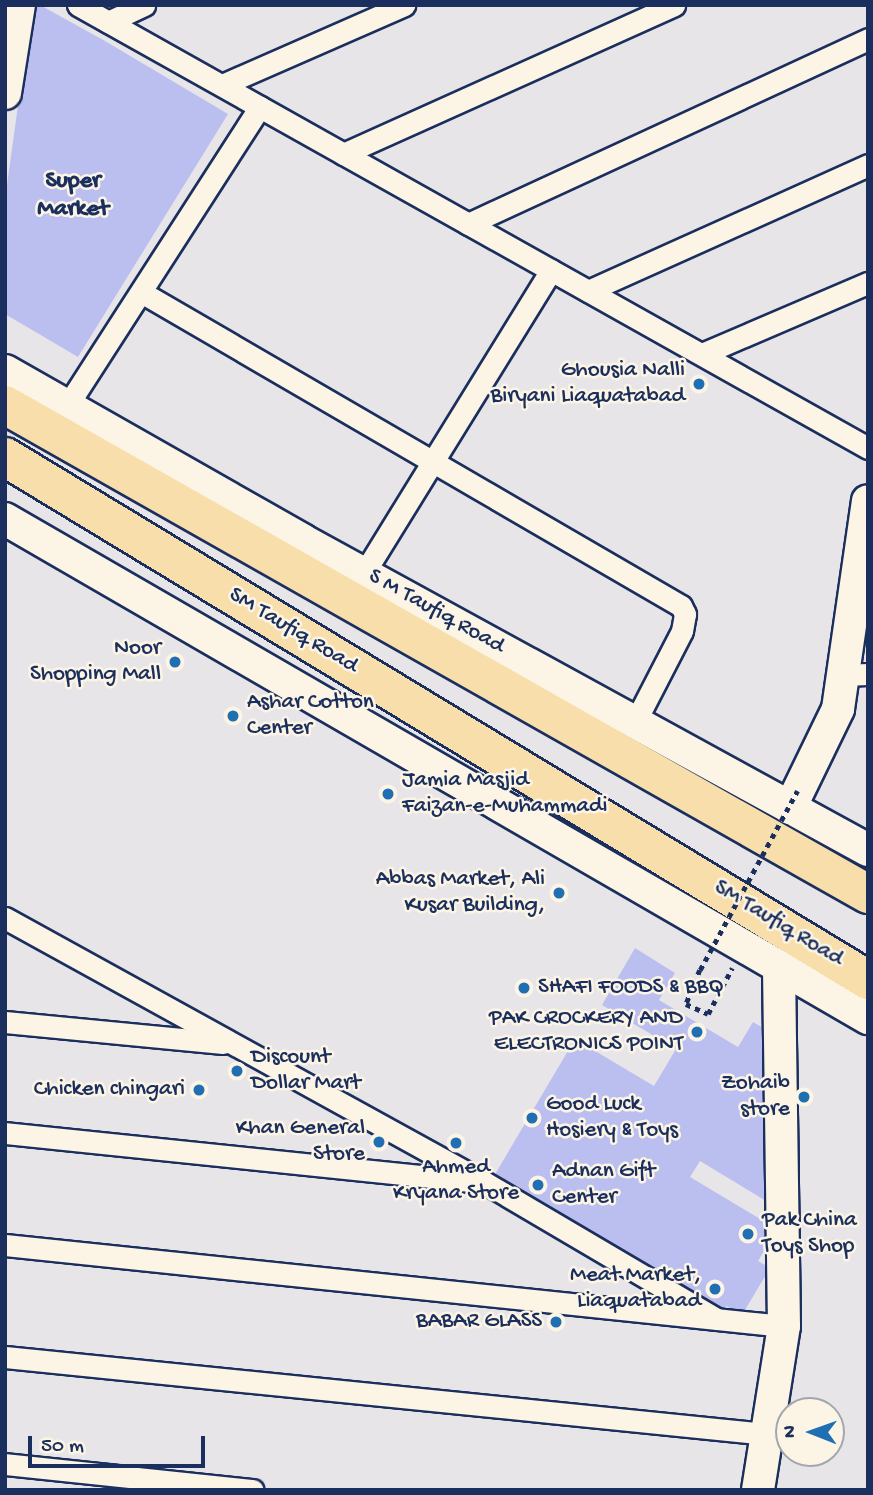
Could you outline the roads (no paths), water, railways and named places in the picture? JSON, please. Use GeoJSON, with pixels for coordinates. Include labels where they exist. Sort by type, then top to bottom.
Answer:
{"type":"FeatureCollection","features":[{"type":"Feature","properties":{"kind":"highway"},"geometry":{"type":"LineString","coordinates":[[5,405],[868,894]]}},
{"type":"Feature","properties":{"kind":"highway","name":"SM Taufiq Road"},"geometry":{"type":"LineString","coordinates":[[5,457],[868,980]]}},
{"type":"Feature","properties":{"kind":"main road"},"geometry":{"type":"LineString","coordinates":[[5,93],[19,5]]}},
{"type":"Feature","properties":{"kind":"main road","name":"S M Taufiq Road"},"geometry":{"type":"LineString","coordinates":[[5,371],[635,722],[794,799],[868,850]]}},
{"type":"Feature","properties":{"kind":"main road"},"geometry":{"type":"LineString","coordinates":[[794,799],[855,674],[868,501]]}},
{"type":"Feature","properties":{"kind":"main road"},"geometry":{"type":"LineString","coordinates":[[5,519],[868,1018]]}},
{"type":"Feature","properties":{"kind":"main road"},"geometry":{"type":"LineString","coordinates":[[758,1490],[784,1326],[779,965]]}},
{"type":"Feature","properties":{"kind":"street"},"geometry":{"type":"LineString","coordinates":[[78,5],[868,448]]}},
{"type":"Feature","properties":{"kind":"street"},"geometry":{"type":"LineString","coordinates":[[108,22],[144,5]]}},
{"type":"Feature","properties":{"kind":"street"},"geometry":{"type":"LineString","coordinates":[[222,85],[404,5]]}},
{"type":"Feature","properties":{"kind":"street"},"geometry":{"type":"LineString","coordinates":[[343,154],[674,5]]}},
{"type":"Feature","properties":{"kind":"street"},"geometry":{"type":"LineString","coordinates":[[468,224],[868,39]]}},
{"type":"Feature","properties":{"kind":"street"},"geometry":{"type":"LineString","coordinates":[[67,406],[260,107]]}},
{"type":"Feature","properties":{"kind":"street"},"geometry":{"type":"LineString","coordinates":[[588,291],[868,165]]}},
{"type":"Feature","properties":{"kind":"street"},"geometry":{"type":"LineString","coordinates":[[364,573],[551,270]]}},
{"type":"Feature","properties":{"kind":"street"},"geometry":{"type":"LineString","coordinates":[[702,354],[868,283]]}},
{"type":"Feature","properties":{"kind":"street"},"geometry":{"type":"LineString","coordinates":[[141,292],[681,607],[685,614],[682,631],[635,722]]}},
{"type":"Feature","properties":{"kind":"street"},"geometry":{"type":"LineString","coordinates":[[5,918],[484,1182],[717,1319]]}},
{"type":"Feature","properties":{"kind":"street"},"geometry":{"type":"LineString","coordinates":[[5,1022],[232,1044]]}},
{"type":"Feature","properties":{"kind":"street"},"geometry":{"type":"LineString","coordinates":[[5,1133],[484,1182]]}},
{"type":"Feature","properties":{"kind":"street"},"geometry":{"type":"LineString","coordinates":[[5,1245],[784,1326]]}},
{"type":"Feature","properties":{"kind":"street"},"geometry":{"type":"LineString","coordinates":[[5,1357],[767,1434]]}},
{"type":"Feature","properties":{"kind":"street"},"geometry":{"type":"LineString","coordinates":[[5,1464],[253,1490]]}},
{"type":"Feature","properties":{"kind":"place","name":"Ghousia Nalli Biryani Liaquatabad"},"geometry":{"type":"Point","coordinates":[699,384]}},
{"type":"Feature","properties":{"kind":"place","name":"Noor Shopping Mall"},"geometry":{"type":"Point","coordinates":[175,662]}},
{"type":"Feature","properties":{"kind":"place","name":"Ashar Cotton Center"},"geometry":{"type":"Point","coordinates":[233,716]}},
{"type":"Feature","properties":{"kind":"place","name":"Jamia Masjid Faizan-e-Muhammadi"},"geometry":{"type":"Point","coordinates":[388,794]}},
{"type":"Feature","properties":{"kind":"place","name":"Abbas Market, Ali Kusar Building,"},"geometry":{"type":"Point","coordinates":[559,893]}},
{"type":"Feature","properties":{"kind":"place","name":"SHAFI FOODS & BBQ"},"geometry":{"type":"Point","coordinates":[524,988]}},
{"type":"Feature","properties":{"kind":"place","name":"PAK CROCKERY AND ELECTRONICS POINT"},"geometry":{"type":"Point","coordinates":[697,1032]}},
{"type":"Feature","properties":{"kind":"place","name":"Discount Dollar Mart"},"geometry":{"type":"Point","coordinates":[237,1071]}},
{"type":"Feature","properties":{"kind":"place","name":"Chicken chingari"},"geometry":{"type":"Point","coordinates":[199,1090]}},
{"type":"Feature","properties":{"kind":"place","name":"Zohaib store"},"geometry":{"type":"Point","coordinates":[804,1097]}},
{"type":"Feature","properties":{"kind":"place","name":"Good Luck Hosiery & Toys"},"geometry":{"type":"Point","coordinates":[532,1118]}},
{"type":"Feature","properties":{"kind":"place","name":"Khan General Store"},"geometry":{"type":"Point","coordinates":[379,1142]}},
{"type":"Feature","properties":{"kind":"place","name":"Ahmed Kryana Store"},"geometry":{"type":"Point","coordinates":[456,1143]}},
{"type":"Feature","properties":{"kind":"place","name":"Adnan Gift Center"},"geometry":{"type":"Point","coordinates":[538,1185]}},
{"type":"Feature","properties":{"kind":"place","name":"Pak China Toys Shop"},"geometry":{"type":"Point","coordinates":[748,1234]}},
{"type":"Feature","properties":{"kind":"place","name":"Meat Market, Liaquatabad"},"geometry":{"type":"Point","coordinates":[715,1289]}},
{"type":"Feature","properties":{"kind":"place","name":"BABAR GLASS"},"geometry":{"type":"Point","coordinates":[556,1322]}},
{"type":"Feature","properties":{"kind":"district","name":"Super Market"},"geometry":{"type":"Point","coordinates":[73,196]}}]}
